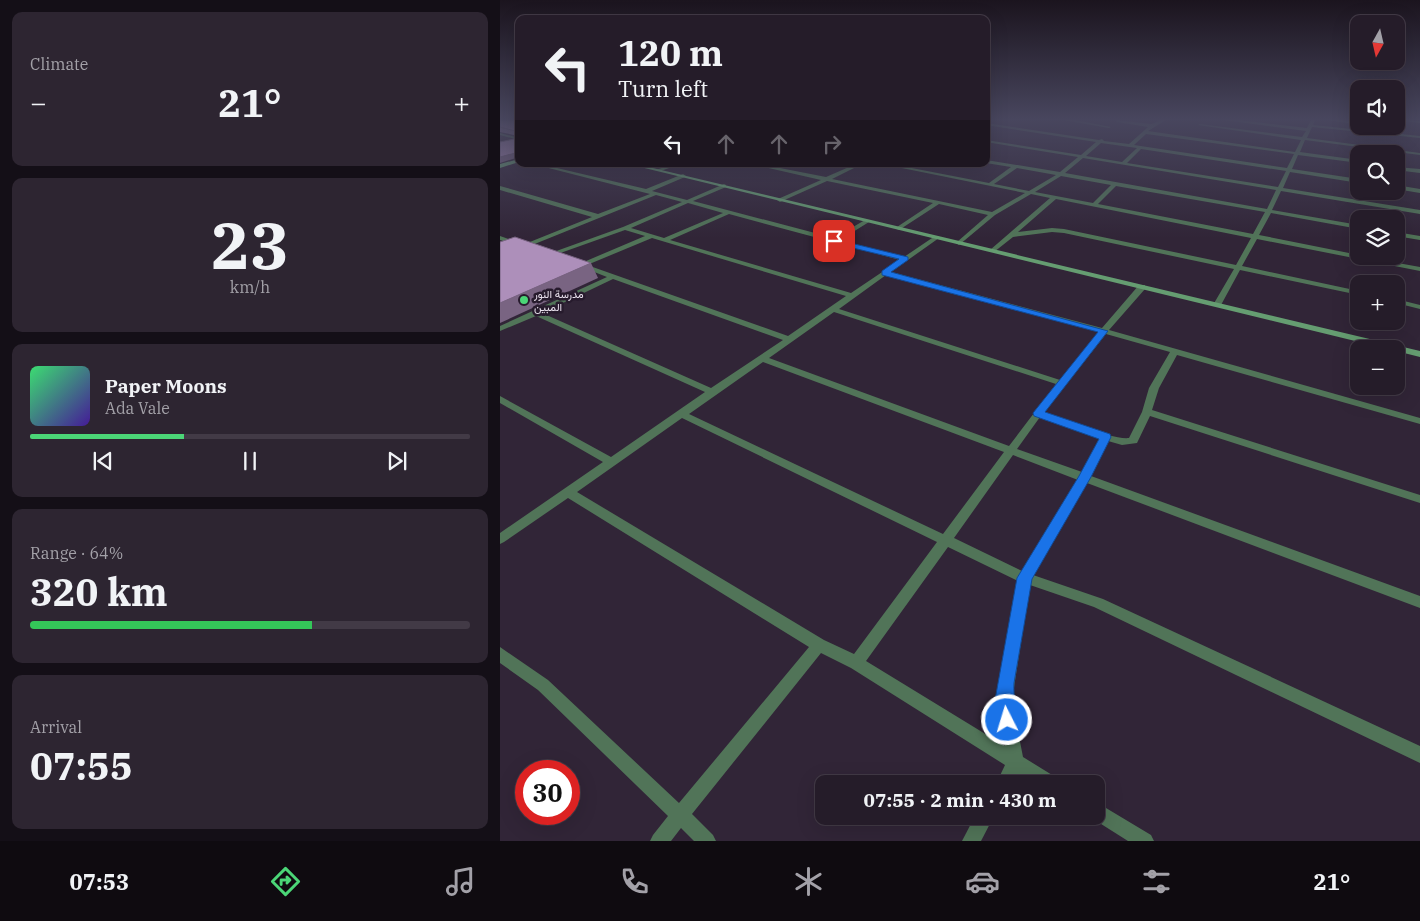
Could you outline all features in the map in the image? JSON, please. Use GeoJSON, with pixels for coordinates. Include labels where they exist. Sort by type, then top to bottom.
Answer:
{"type":"FeatureCollection","features":[{"type":"Feature","properties":{"kind":"street"},"geometry":{"type":"LineString","coordinates":[[959,243],[993,214],[1061,174],[1077,159]]}},
{"type":"Feature","properties":{"kind":"street"},"geometry":{"type":"LineString","coordinates":[[1093,159],[1420,212]]}},
{"type":"Feature","properties":{"kind":"street"},"geometry":{"type":"LineString","coordinates":[[1123,164],[1128,159]]}},
{"type":"Feature","properties":{"kind":"street"},"geometry":{"type":"LineString","coordinates":[[1219,159],[1350,180]]}},
{"type":"Feature","properties":{"kind":"street"},"geometry":{"type":"LineString","coordinates":[[1217,305],[1294,159]]}},
{"type":"Feature","properties":{"kind":"street"},"geometry":{"type":"LineString","coordinates":[[500,166],[515,161]]}},
{"type":"Feature","properties":{"kind":"street"},"geometry":{"type":"LineString","coordinates":[[990,162],[1350,225]]}},
{"type":"Feature","properties":{"kind":"street"},"geometry":{"type":"LineString","coordinates":[[989,184],[1016,166]]}},
{"type":"Feature","properties":{"kind":"street"},"geometry":{"type":"LineString","coordinates":[[547,167],[656,193],[905,259]]}},
{"type":"Feature","properties":{"kind":"street"},"geometry":{"type":"LineString","coordinates":[[646,167],[1420,354]]}},
{"type":"Feature","properties":{"kind":"street"},"geometry":{"type":"LineString","coordinates":[[659,170],[668,167]]}},
{"type":"Feature","properties":{"kind":"street"},"geometry":{"type":"LineString","coordinates":[[769,167],[993,214]]}},
{"type":"Feature","properties":{"kind":"street"},"geometry":{"type":"LineString","coordinates":[[780,200],[854,167]]}},
{"type":"Feature","properties":{"kind":"street"},"geometry":{"type":"LineString","coordinates":[[901,167],[1420,269]]}},
{"type":"Feature","properties":{"kind":"street"},"geometry":{"type":"LineString","coordinates":[[1405,169],[1420,171]]}},
{"type":"Feature","properties":{"kind":"street"},"geometry":{"type":"LineString","coordinates":[[646,191],[683,176]]}},
{"type":"Feature","properties":{"kind":"street"},"geometry":{"type":"LineString","coordinates":[[1093,206],[1116,183]]}},
{"type":"Feature","properties":{"kind":"street"},"geometry":{"type":"LineString","coordinates":[[542,253],[625,228],[724,186]]}},
{"type":"Feature","properties":{"kind":"street"},"geometry":{"type":"LineString","coordinates":[[500,188],[597,216]]}},
{"type":"Feature","properties":{"kind":"street"},"geometry":{"type":"LineString","coordinates":[[1405,188],[1420,190]]}},
{"type":"Feature","properties":{"kind":"street"},"geometry":{"type":"LineString","coordinates":[[500,256],[656,193]]}},
{"type":"Feature","properties":{"kind":"street"},"geometry":{"type":"LineString","coordinates":[[992,250],[1054,198]]}},
{"type":"Feature","properties":{"kind":"street"},"geometry":{"type":"LineString","coordinates":[[899,228],[939,202]]}},
{"type":"Feature","properties":{"kind":"street"},"geometry":{"type":"LineString","coordinates":[[664,240],[729,212]]}},
{"type":"Feature","properties":{"kind":"street"},"geometry":{"type":"LineString","coordinates":[[834,241],[868,221]]}},
{"type":"Feature","properties":{"kind":"street"},"geometry":{"type":"LineString","coordinates":[[625,228],[852,296]]}},
{"type":"Feature","properties":{"kind":"street"},"geometry":{"type":"LineString","coordinates":[[1011,235],[1052,230],[1064,231],[1350,291]]}},
{"type":"Feature","properties":{"kind":"street"},"geometry":{"type":"LineString","coordinates":[[573,263],[650,236]]}},
{"type":"Feature","properties":{"kind":"street"},"geometry":{"type":"LineString","coordinates":[[1405,236],[1420,238]]}},
{"type":"Feature","properties":{"kind":"street"},"geometry":{"type":"LineString","coordinates":[[500,539],[937,237]]}},
{"type":"Feature","properties":{"kind":"street"},"geometry":{"type":"LineString","coordinates":[[500,238],[614,276],[789,339]]}},
{"type":"Feature","properties":{"kind":"street"},"geometry":{"type":"LineString","coordinates":[[885,273],[1104,331],[1420,422]]}},
{"type":"Feature","properties":{"kind":"street"},"geometry":{"type":"LineString","coordinates":[[500,329],[614,276]]}},
{"type":"Feature","properties":{"kind":"street"},"geometry":{"type":"LineString","coordinates":[[856,663],[1060,383],[1142,287]]}},
{"type":"Feature","properties":{"kind":"street"},"geometry":{"type":"LineString","coordinates":[[1405,304],[1420,307]]}},
{"type":"Feature","properties":{"kind":"street"},"geometry":{"type":"LineString","coordinates":[[832,309],[1060,383]]}},
{"type":"Feature","properties":{"kind":"street"},"geometry":{"type":"LineString","coordinates":[[536,313],[712,392]]}},
{"type":"Feature","properties":{"kind":"street"},"geometry":{"type":"LineString","coordinates":[[1038,413],[1122,442],[1133,440],[1147,412],[1154,388],[1175,351]]}},
{"type":"Feature","properties":{"kind":"street"},"geometry":{"type":"LineString","coordinates":[[761,358],[1420,602]]}},
{"type":"Feature","properties":{"kind":"street"},"geometry":{"type":"LineString","coordinates":[[500,399],[611,462]]}},
{"type":"Feature","properties":{"kind":"street"},"geometry":{"type":"LineString","coordinates":[[1147,412],[1420,499]]}},
{"type":"Feature","properties":{"kind":"street"},"geometry":{"type":"LineString","coordinates":[[681,414],[945,542],[1025,578],[1098,603],[1420,755]]}},
{"type":"Feature","properties":{"kind":"street"},"geometry":{"type":"LineString","coordinates":[[1009,775],[1016,762],[1004,700],[1025,578],[1085,477],[1105,437]]}},
{"type":"Feature","properties":{"kind":"street"},"geometry":{"type":"LineString","coordinates":[[568,492],[819,645],[856,663],[1037,775]]}},
{"type":"Feature","properties":{"kind":"street"},"geometry":{"type":"LineString","coordinates":[[659,841],[819,645]]}},
{"type":"Feature","properties":{"kind":"street"},"geometry":{"type":"LineString","coordinates":[[500,654],[542,685],[706,841]]}},
{"type":"Feature","properties":{"kind":"street"},"geometry":{"type":"LineString","coordinates":[[1105,817],[1145,841]]}},
{"type":"Feature","properties":{"kind":"street"},"geometry":{"type":"LineString","coordinates":[[971,841],[980,825]]}},
{"type":"Feature","properties":{"kind":"building"},"geometry":{"type":"Polygon","coordinates":[[[515,237],[591,263],[500,303],[500,242],[515,237]]]}},
{"type":"Feature","properties":{"kind":"place","name":"مدرسة النور المبين"},"geometry":{"type":"Point","coordinates":[524,300]}},
{"type":"Feature","properties":{"kind":"route"},"geometry":{"type":"LineString","coordinates":[[834,241],[905,259],[885,273],[1104,331],[1060,383],[1038,413],[1105,437],[1085,477],[1025,578],[1006,683],[1004,700],[1007,720]]}}]}
